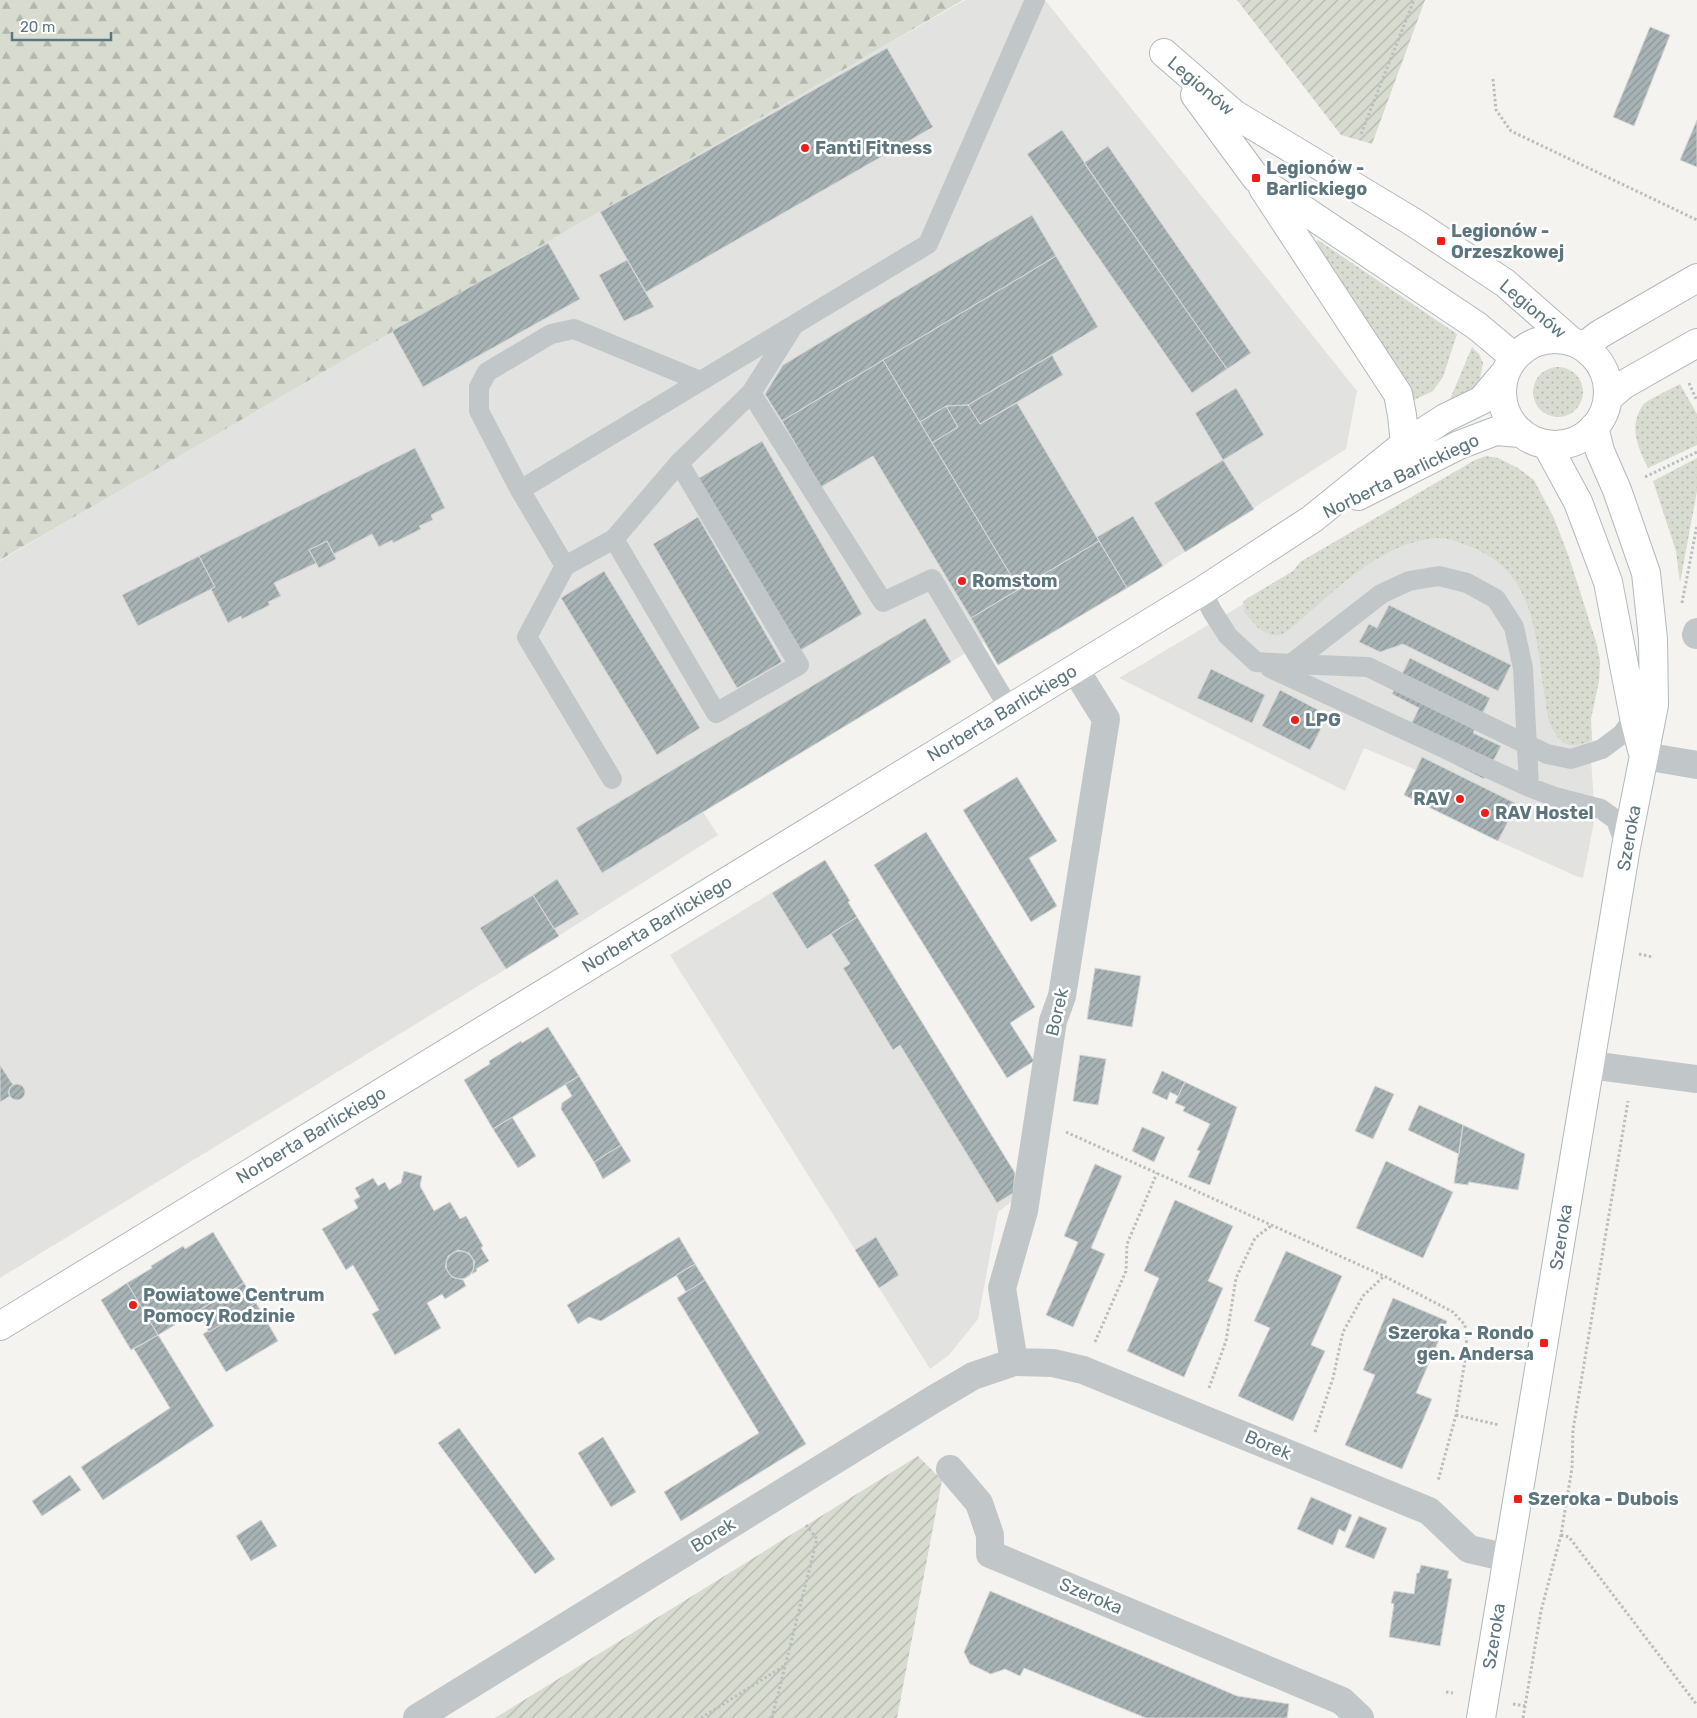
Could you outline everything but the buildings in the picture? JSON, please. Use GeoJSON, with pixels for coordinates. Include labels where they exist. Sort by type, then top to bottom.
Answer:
{"type":"FeatureCollection","features":[{"type":"Feature","properties":{"kind":"street","name":"Legionów"},"geometry":{"type":"LineString","coordinates":[[1509,366],[1477,326],[1256,178],[1164,53],[1234,114],[1412,222],[1504,283],[1577,344]]}},
{"type":"Feature","properties":{"kind":"street"},"geometry":{"type":"LineString","coordinates":[[1256,178],[1398,394],[1405,444]]}},
{"type":"Feature","properties":{"kind":"street"},"geometry":{"type":"LineString","coordinates":[[1577,344],[1600,334],[1697,278]]}},
{"type":"Feature","properties":{"kind":"street"},"geometry":{"type":"LineString","coordinates":[[1555,338],[1577,344],[1594,356],[1602,368],[1607,381],[1609,397],[1605,409],[1594,427],[1578,440],[1558,445],[1547,445],[1533,441],[1520,432],[1507,416],[1501,396],[1509,366],[1526,347],[1540,340],[1555,338]]}},
{"type":"Feature","properties":{"kind":"street"},"geometry":{"type":"LineString","coordinates":[[1609,397],[1623,385],[1697,343]]}},
{"type":"Feature","properties":{"kind":"street","name":"Norberta Barlickiego"},"geometry":{"type":"LineString","coordinates":[[0,1326],[1202,591],[1312,519],[1405,444],[1445,418],[1482,400],[1509,366]]}},
{"type":"Feature","properties":{"kind":"street","name":"Szeroka"},"geometry":{"type":"LineString","coordinates":[[1481,1718],[1626,846],[1654,705],[1653,639],[1646,573],[1618,490],[1600,451],[1594,427]]}},
{"type":"Feature","properties":{"kind":"street","name":"Norberta Barlickiego"},"geometry":{"type":"LineString","coordinates":[[1312,519],[1459,446],[1496,431],[1520,432]]}},
{"type":"Feature","properties":{"kind":"street","name":"Szeroka"},"geometry":{"type":"LineString","coordinates":[[1547,445],[1578,502],[1608,582],[1634,717],[1644,756]]}},
{"type":"Feature","properties":{"kind":"street","name":"Borek"},"geometry":{"type":"LineString","coordinates":[[1014,1362],[1002,1288],[1024,1211],[1053,1021],[1062,996],[1106,719],[1075,669]]}},
{"type":"Feature","properties":{"kind":"street"},"geometry":{"type":"LineString","coordinates":[[1644,756],[1697,765]]}},
{"type":"Feature","properties":{"kind":"street"},"geometry":{"type":"LineString","coordinates":[[1590,1065],[1697,1079]]}},
{"type":"Feature","properties":{"kind":"street","name":"Borek"},"geometry":{"type":"LineString","coordinates":[[417,1718],[934,1399],[973,1376],[1014,1362],[1053,1363],[1083,1370],[1429,1511],[1469,1548],[1508,1558]]}},
{"type":"Feature","properties":{"kind":"street","name":"Szeroka"},"geometry":{"type":"LineString","coordinates":[[950,1468],[979,1503],[990,1535],[990,1554],[1342,1701],[1360,1718]]}},
{"type":"Feature","properties":{"kind":"lane"},"geometry":{"type":"LineString","coordinates":[[520,490],[928,244],[1035,0]]}},
{"type":"Feature","properties":{"kind":"lane"},"geometry":{"type":"LineString","coordinates":[[612,779],[527,637],[565,566],[614,539],[679,463],[752,393],[794,325]]}},
{"type":"Feature","properties":{"kind":"lane"},"geometry":{"type":"LineString","coordinates":[[565,566],[520,490],[479,411],[479,388],[488,372],[551,334],[574,329],[700,381]]}},
{"type":"Feature","properties":{"kind":"lane"},"geometry":{"type":"LineString","coordinates":[[752,393],[883,602],[932,579],[1008,708]]}},
{"type":"Feature","properties":{"kind":"lane"},"geometry":{"type":"LineString","coordinates":[[614,539],[716,713],[798,665],[679,463]]}},
{"type":"Feature","properties":{"kind":"lane"},"geometry":{"type":"LineString","coordinates":[[1291,664],[1381,594],[1402,584],[1439,576],[1468,583],[1496,599],[1514,627],[1523,668],[1529,786]]}},
{"type":"Feature","properties":{"kind":"lane"},"geometry":{"type":"LineString","coordinates":[[1202,591],[1228,636],[1256,662],[1529,786],[1556,797],[1601,809],[1616,820],[1626,846]]}},
{"type":"Feature","properties":{"kind":"lane"},"geometry":{"type":"LineString","coordinates":[[1256,662],[1368,667],[1528,746],[1546,754],[1571,759],[1602,749],[1622,734],[1634,717]]}},
{"type":"Feature","properties":{"kind":"path"},"geometry":{"type":"LineString","coordinates":[[1362,134],[1414,0]]}},
{"type":"Feature","properties":{"kind":"path"},"geometry":{"type":"LineString","coordinates":[[1493,80],[1496,110],[1511,131],[1697,220]]}},
{"type":"Feature","properties":{"kind":"path"},"geometry":{"type":"LineString","coordinates":[[1687,380],[1697,401]]}},
{"type":"Feature","properties":{"kind":"path"},"geometry":{"type":"LineString","coordinates":[[1618,490],[1697,452]]}},
{"type":"Feature","properties":{"kind":"path"},"geometry":{"type":"LineString","coordinates":[[1682,608],[1697,526]]}},
{"type":"Feature","properties":{"kind":"path"},"geometry":{"type":"LineString","coordinates":[[1523,1718],[1541,1611],[1561,1535],[1572,1468],[1573,1430],[1632,1070]]}},
{"type":"Feature","properties":{"kind":"path"},"geometry":{"type":"LineString","coordinates":[[1038,1120],[1384,1276],[1453,1312],[1465,1326],[1467,1348],[1456,1415],[1429,1511]]}},
{"type":"Feature","properties":{"kind":"path"},"geometry":{"type":"LineString","coordinates":[[1083,1370],[1126,1271],[1127,1244],[1157,1173]]}},
{"type":"Feature","properties":{"kind":"path"},"geometry":{"type":"LineString","coordinates":[[1198,1416],[1226,1341],[1236,1278],[1255,1238],[1272,1225]]}},
{"type":"Feature","properties":{"kind":"path"},"geometry":{"type":"LineString","coordinates":[[1305,1461],[1333,1378],[1343,1332],[1364,1296],[1384,1276]]}},
{"type":"Feature","properties":{"kind":"path"},"geometry":{"type":"LineString","coordinates":[[1456,1415],[1529,1431]]}},
{"type":"Feature","properties":{"kind":"path"},"geometry":{"type":"LineString","coordinates":[[772,1718],[817,1540],[806,1525]]}},
{"type":"Feature","properties":{"kind":"path"},"geometry":{"type":"LineString","coordinates":[[1561,1535],[1568,1537],[1697,1705]]}},
{"type":"Feature","properties":{"kind":"path"},"geometry":{"type":"LineString","coordinates":[[701,1718],[785,1665]]}},
{"type":"Feature","properties":{"kind":"shaded area"},"geometry":{"type":"Polygon","coordinates":[[[965,0],[1045,0],[1357,391],[1346,449],[1163,566],[998,665],[984,642],[703,812],[718,835],[506,969],[0,1278],[0,561],[385,331],[965,0]]]}},
{"type":"Feature","properties":{"kind":"shaded area"},"geometry":{"type":"Polygon","coordinates":[[[1469,470],[1588,716],[1595,817],[1583,878],[1498,841],[1404,795],[1416,770],[1364,748],[1345,791],[1119,678],[1469,470]]]}},
{"type":"Feature","properties":{"kind":"shaded area"},"geometry":{"type":"Polygon","coordinates":[[[825,860],[850,901],[848,902],[857,917],[831,934],[850,964],[843,969],[893,1050],[900,1045],[997,1202],[1013,1193],[1016,1198],[998,1212],[978,1319],[949,1355],[930,1369],[670,955],[825,860]]]}},
{"type":"Feature","properties":{"kind":"green space"},"geometry":{"type":"Polygon","coordinates":[[[0,0],[963,0],[0,560],[0,0]]]}},
{"type":"Feature","properties":{"kind":"green space"},"geometry":{"type":"Polygon","coordinates":[[[1237,0],[1425,0],[1372,144],[1341,135],[1237,0]]]}},
{"type":"Feature","properties":{"kind":"green space"},"geometry":{"type":"Polygon","coordinates":[[[1318,240],[1457,334],[1443,377],[1433,391],[1412,401],[1313,244],[1318,240]]]}},
{"type":"Feature","properties":{"kind":"green space"},"geometry":{"type":"Polygon","coordinates":[[[1472,347],[1479,354],[1483,363],[1480,379],[1472,392],[1448,404],[1472,347]]]}},
{"type":"Feature","properties":{"kind":"green space"},"geometry":{"type":"Polygon","coordinates":[[[1558,367],[1567,369],[1578,378],[1583,392],[1581,401],[1572,412],[1558,417],[1549,415],[1538,406],[1533,392],[1535,383],[1544,372],[1558,367]]]}},
{"type":"Feature","properties":{"kind":"green space"},"geometry":{"type":"Polygon","coordinates":[[[1680,384],[1697,414],[1697,445],[1648,468],[1636,437],[1635,429],[1638,413],[1645,403],[1680,384]]]}},
{"type":"Feature","properties":{"kind":"green space"},"geometry":{"type":"Polygon","coordinates":[[[1486,456],[1498,458],[1518,468],[1534,480],[1554,518],[1570,560],[1597,645],[1600,661],[1599,681],[1591,719],[1592,741],[1570,745],[1558,738],[1550,722],[1547,710],[1535,631],[1521,590],[1509,573],[1493,558],[1463,544],[1438,538],[1417,541],[1396,549],[1376,559],[1339,586],[1289,630],[1280,635],[1270,635],[1258,628],[1245,613],[1243,601],[1293,571],[1300,562],[1475,460],[1486,456]]]}},
{"type":"Feature","properties":{"kind":"green space"},"geometry":{"type":"Polygon","coordinates":[[[1697,458],[1697,491],[1680,583],[1676,551],[1653,481],[1697,458]]]}},
{"type":"Feature","properties":{"kind":"green space"},"geometry":{"type":"Polygon","coordinates":[[[918,1456],[942,1480],[897,1718],[495,1718],[918,1456]]]}},
{"type":"Feature","properties":{"kind":"place","name":"Fanti Fitness"},"geometry":{"type":"Point","coordinates":[805,148]}},
{"type":"Feature","properties":{"kind":"place","name":"Legionów - Barlickiego"},"geometry":{"type":"Point","coordinates":[1256,178]}},
{"type":"Feature","properties":{"kind":"place","name":"Legionów - Orzeszkowej"},"geometry":{"type":"Point","coordinates":[1441,241]}},
{"type":"Feature","properties":{"kind":"place","name":"Romstom"},"geometry":{"type":"Point","coordinates":[962,581]}},
{"type":"Feature","properties":{"kind":"place","name":"LPG"},"geometry":{"type":"Point","coordinates":[1295,720]}},
{"type":"Feature","properties":{"kind":"place","name":"RAV"},"geometry":{"type":"Point","coordinates":[1460,799]}},
{"type":"Feature","properties":{"kind":"place","name":"RAV Hostel"},"geometry":{"type":"Point","coordinates":[1485,813]}},
{"type":"Feature","properties":{"kind":"place","name":"Powiatowe Centrum Pomocy Rodzinie"},"geometry":{"type":"Point","coordinates":[133,1305]}},
{"type":"Feature","properties":{"kind":"place","name":"Szeroka - Rondo gen. Andersa"},"geometry":{"type":"Point","coordinates":[1544,1343]}},
{"type":"Feature","properties":{"kind":"place","name":"Szeroka - Dubois"},"geometry":{"type":"Point","coordinates":[1518,1499]}}]}
